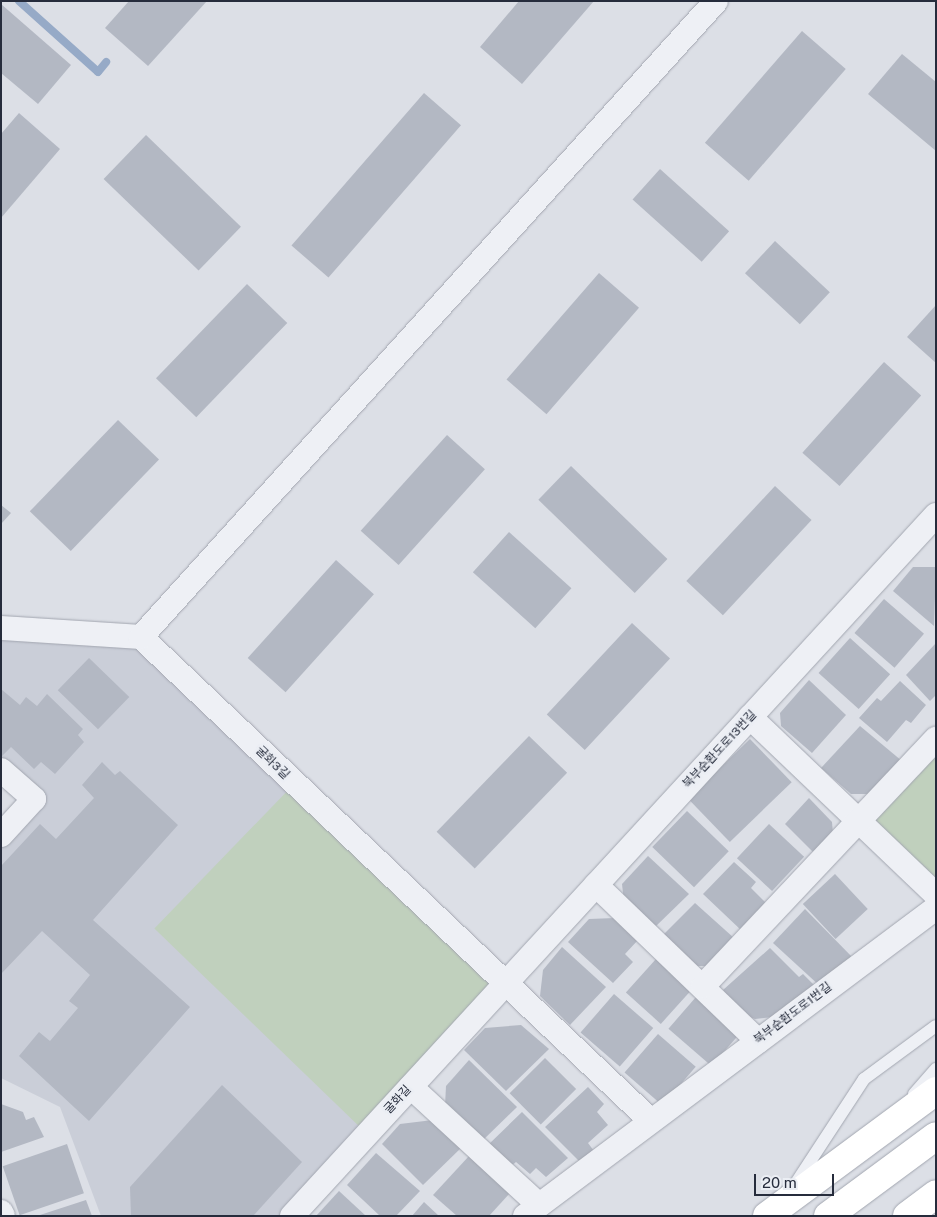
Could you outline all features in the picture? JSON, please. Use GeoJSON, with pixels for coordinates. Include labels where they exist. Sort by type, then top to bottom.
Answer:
{"type":"FeatureCollection","features":[{"type":"Feature","properties":{"kind":"highway"},"geometry":{"type":"LineString","coordinates":[[774,1210],[936,1091]]}},
{"type":"Feature","properties":{"kind":"highway"},"geometry":{"type":"LineString","coordinates":[[828,1216],[936,1136]]}},
{"type":"Feature","properties":{"kind":"highway"},"geometry":{"type":"LineString","coordinates":[[906,1216],[936,1194]]}},
{"type":"Feature","properties":{"kind":"street"},"geometry":{"type":"LineString","coordinates":[[1,628],[141,637],[716,1]]}},
{"type":"Feature","properties":{"kind":"street","name":"북부순환도로13번길"},"geometry":{"type":"LineString","coordinates":[[505,985],[750,717],[933,524]]}},
{"type":"Feature","properties":{"kind":"street","name":"굴화3길"},"geometry":{"type":"LineString","coordinates":[[141,637],[505,985],[651,1121]]}},
{"type":"Feature","properties":{"kind":"street"},"geometry":{"type":"LineString","coordinates":[[750,717],[936,895]]}},
{"type":"Feature","properties":{"kind":"street"},"geometry":{"type":"LineString","coordinates":[[702,986],[936,738]]}},
{"type":"Feature","properties":{"kind":"street"},"geometry":{"type":"LineString","coordinates":[[1,770],[34,799],[1,835]]}},
{"type":"Feature","properties":{"kind":"street"},"geometry":{"type":"LineString","coordinates":[[596,886],[758,1041]]}},
{"type":"Feature","properties":{"kind":"street","name":"북부순환도로1번길"},"geometry":{"type":"LineString","coordinates":[[532,1210],[936,908]]}},
{"type":"Feature","properties":{"kind":"street","name":"굴화길"},"geometry":{"type":"LineString","coordinates":[[292,1216],[505,985]]}},
{"type":"Feature","properties":{"kind":"street"},"geometry":{"type":"LineString","coordinates":[[411,1087],[532,1210]]}},
{"type":"Feature","properties":{"kind":"street"},"geometry":{"type":"LineString","coordinates":[[1,1212],[3,1216]]}},
{"type":"Feature","properties":{"kind":"lane"},"geometry":{"type":"LineString","coordinates":[[774,1210],[864,1079],[936,1026]]}},
{"type":"Feature","properties":{"kind":"lane"},"geometry":{"type":"LineString","coordinates":[[884,1130],[936,1069]]}},
{"type":"Feature","properties":{"kind":"shaded area"},"geometry":{"type":"Polygon","coordinates":[[[1,628],[141,637],[505,985],[292,1216],[101,1216],[60,1107],[1,1078],[1,835],[34,799],[1,770],[1,628]]]}},
{"type":"Feature","properties":{"kind":"green space"},"geometry":{"type":"Polygon","coordinates":[[[936,739],[936,895],[858,821],[936,739]]]}},
{"type":"Feature","properties":{"kind":"green space"},"geometry":{"type":"Polygon","coordinates":[[[294,784],[503,986],[364,1131],[154,929],[294,784]]]}},
{"type":"Feature","properties":{"kind":"building"},"geometry":{"type":"Polygon","coordinates":[[[129,1],[207,1],[148,66],[105,28],[129,1]]]}},
{"type":"Feature","properties":{"kind":"building"},"geometry":{"type":"Polygon","coordinates":[[[519,1],[594,1],[522,84],[480,47],[519,1]]]}},
{"type":"Feature","properties":{"kind":"building"},"geometry":{"type":"Polygon","coordinates":[[[1,4],[71,65],[38,104],[1,73],[1,4]]]}},
{"type":"Feature","properties":{"kind":"building"},"geometry":{"type":"Polygon","coordinates":[[[802,31],[846,69],[749,181],[705,143],[802,31]]]}},
{"type":"Feature","properties":{"kind":"building"},"geometry":{"type":"Polygon","coordinates":[[[902,54],[936,82],[936,151],[868,94],[902,54]]]}},
{"type":"Feature","properties":{"kind":"building"},"geometry":{"type":"Polygon","coordinates":[[[424,93],[461,125],[328,278],[291,245],[424,93]]]}},
{"type":"Feature","properties":{"kind":"building"},"geometry":{"type":"Polygon","coordinates":[[[19,113],[60,149],[1,218],[1,134],[19,113]]]}},
{"type":"Feature","properties":{"kind":"building"},"geometry":{"type":"Polygon","coordinates":[[[146,135],[241,227],[199,271],[104,179],[146,135]]]}},
{"type":"Feature","properties":{"kind":"building"},"geometry":{"type":"Polygon","coordinates":[[[660,169],[729,231],[702,262],[633,199],[660,169]]]}},
{"type":"Feature","properties":{"kind":"building"},"geometry":{"type":"Polygon","coordinates":[[[775,241],[830,292],[800,324],[745,273],[775,241]]]}},
{"type":"Feature","properties":{"kind":"building"},"geometry":{"type":"Polygon","coordinates":[[[599,273],[639,308],[546,414],[506,379],[599,273]]]}},
{"type":"Feature","properties":{"kind":"building"},"geometry":{"type":"Polygon","coordinates":[[[247,284],[287,323],[196,417],[156,378],[247,284]]]}},
{"type":"Feature","properties":{"kind":"building"},"geometry":{"type":"Polygon","coordinates":[[[936,305],[936,363],[907,337],[936,305]]]}},
{"type":"Feature","properties":{"kind":"building"},"geometry":{"type":"Polygon","coordinates":[[[884,362],[921,395],[840,486],[802,453],[884,362]]]}},
{"type":"Feature","properties":{"kind":"building"},"geometry":{"type":"Polygon","coordinates":[[[118,420],[159,460],[71,551],[30,511],[118,420]]]}},
{"type":"Feature","properties":{"kind":"building"},"geometry":{"type":"Polygon","coordinates":[[[447,435],[485,469],[399,565],[361,531],[447,435]]]}},
{"type":"Feature","properties":{"kind":"building"},"geometry":{"type":"Polygon","coordinates":[[[571,466],[667,559],[635,593],[538,500],[571,466]]]}},
{"type":"Feature","properties":{"kind":"building"},"geometry":{"type":"Polygon","coordinates":[[[775,486],[812,520],[723,615],[686,581],[775,486]]]}},
{"type":"Feature","properties":{"kind":"building"},"geometry":{"type":"Polygon","coordinates":[[[1,505],[11,513],[1,524],[1,505]]]}},
{"type":"Feature","properties":{"kind":"building"},"geometry":{"type":"Polygon","coordinates":[[[509,532],[571,588],[535,628],[473,572],[509,532]]]}},
{"type":"Feature","properties":{"kind":"building"},"geometry":{"type":"Polygon","coordinates":[[[336,560],[374,594],[286,692],[248,658],[336,560]]]}},
{"type":"Feature","properties":{"kind":"building"},"geometry":{"type":"Polygon","coordinates":[[[913,567],[936,567],[934,626],[893,591],[913,567]]]}},
{"type":"Feature","properties":{"kind":"building"},"geometry":{"type":"Polygon","coordinates":[[[884,599],[924,634],[894,668],[854,633],[884,599]]]}},
{"type":"Feature","properties":{"kind":"building"},"geometry":{"type":"Polygon","coordinates":[[[632,623],[670,658],[585,750],[547,714],[632,623]]]}},
{"type":"Feature","properties":{"kind":"building"},"geometry":{"type":"Polygon","coordinates":[[[850,638],[890,674],[859,709],[819,673],[850,638]]]}},
{"type":"Feature","properties":{"kind":"building"},"geometry":{"type":"Polygon","coordinates":[[[936,643],[936,695],[930,701],[906,675],[936,643]]]}},
{"type":"Feature","properties":{"kind":"building"},"geometry":{"type":"Polygon","coordinates":[[[89,658],[129,697],[98,729],[58,690],[89,658]]]}},
{"type":"Feature","properties":{"kind":"building"},"geometry":{"type":"Polygon","coordinates":[[[809,680],[846,715],[812,753],[781,726],[780,713],[809,680]]]}},
{"type":"Feature","properties":{"kind":"building"},"geometry":{"type":"Polygon","coordinates":[[[900,681],[926,705],[911,723],[906,720],[887,742],[859,718],[877,698],[881,701],[900,681]]]}},
{"type":"Feature","properties":{"kind":"building"},"geometry":{"type":"Polygon","coordinates":[[[1,689],[20,705],[26,697],[37,706],[47,694],[83,729],[78,735],[84,742],[55,774],[41,762],[34,769],[11,747],[1,757],[1,689]]]}},
{"type":"Feature","properties":{"kind":"building"},"geometry":{"type":"Polygon","coordinates":[[[860,726],[902,761],[871,794],[851,794],[821,768],[860,726]]]}},
{"type":"Feature","properties":{"kind":"building"},"geometry":{"type":"Polygon","coordinates":[[[529,736],[567,773],[475,868],[437,832],[529,736]]]}},
{"type":"Feature","properties":{"kind":"building"},"geometry":{"type":"Polygon","coordinates":[[[750,739],[792,782],[730,842],[688,799],[750,739]]]}},
{"type":"Feature","properties":{"kind":"building"},"geometry":{"type":"Polygon","coordinates":[[[102,762],[115,775],[120,771],[178,825],[93,920],[190,1007],[89,1121],[19,1056],[39,1032],[50,1041],[78,1008],[69,1001],[90,975],[42,931],[1,974],[1,866],[40,824],[56,839],[94,798],[82,785],[102,762]]]}},
{"type":"Feature","properties":{"kind":"building"},"geometry":{"type":"Polygon","coordinates":[[[809,798],[832,822],[833,834],[815,854],[785,824],[809,798]]]}},
{"type":"Feature","properties":{"kind":"building"},"geometry":{"type":"Polygon","coordinates":[[[687,811],[729,851],[694,887],[652,847],[687,811]]]}},
{"type":"Feature","properties":{"kind":"building"},"geometry":{"type":"Polygon","coordinates":[[[769,824],[804,857],[772,891],[737,858],[769,824]]]}},
{"type":"Feature","properties":{"kind":"building"},"geometry":{"type":"Polygon","coordinates":[[[648,856],[689,894],[653,929],[624,902],[622,884],[648,856]]]}},
{"type":"Feature","properties":{"kind":"building"},"geometry":{"type":"Polygon","coordinates":[[[734,862],[756,882],[751,888],[766,903],[742,931],[703,894],[734,862]]]}},
{"type":"Feature","properties":{"kind":"building"},"geometry":{"type":"Polygon","coordinates":[[[835,874],[868,909],[836,939],[803,904],[835,874]]]}},
{"type":"Feature","properties":{"kind":"building"},"geometry":{"type":"Polygon","coordinates":[[[695,903],[734,938],[710,966],[690,966],[662,936],[695,903]]]}},
{"type":"Feature","properties":{"kind":"building"},"geometry":{"type":"Polygon","coordinates":[[[805,909],[856,961],[821,987],[773,943],[805,909]]]}},
{"type":"Feature","properties":{"kind":"building"},"geometry":{"type":"Polygon","coordinates":[[[615,918],[638,940],[625,954],[633,962],[613,983],[568,942],[589,919],[615,918]]]}},
{"type":"Feature","properties":{"kind":"building"},"geometry":{"type":"Polygon","coordinates":[[[562,947],[606,987],[570,1025],[540,996],[543,970],[562,947]]]}},
{"type":"Feature","properties":{"kind":"building"},"geometry":{"type":"Polygon","coordinates":[[[770,948],[799,977],[803,974],[818,989],[780,1016],[755,1019],[739,1013],[723,990],[770,948]]]}},
{"type":"Feature","properties":{"kind":"building"},"geometry":{"type":"Polygon","coordinates":[[[656,959],[691,990],[661,1024],[626,992],[656,959]]]}},
{"type":"Feature","properties":{"kind":"building"},"geometry":{"type":"Polygon","coordinates":[[[614,994],[653,1028],[620,1067],[581,1032],[614,994]]]}},
{"type":"Feature","properties":{"kind":"building"},"geometry":{"type":"Polygon","coordinates":[[[696,997],[739,1034],[711,1066],[668,1029],[696,997]]]}},
{"type":"Feature","properties":{"kind":"building"},"geometry":{"type":"Polygon","coordinates":[[[521,1025],[549,1049],[506,1091],[464,1050],[485,1028],[521,1025]]]}},
{"type":"Feature","properties":{"kind":"building"},"geometry":{"type":"Polygon","coordinates":[[[658,1034],[696,1067],[662,1105],[625,1072],[658,1034]]]}},
{"type":"Feature","properties":{"kind":"building"},"geometry":{"type":"Polygon","coordinates":[[[545,1058],[576,1089],[541,1124],[510,1093],[545,1058]]]}},
{"type":"Feature","properties":{"kind":"building"},"geometry":{"type":"Polygon","coordinates":[[[469,1060],[517,1107],[481,1142],[445,1106],[446,1086],[469,1060]]]}},
{"type":"Feature","properties":{"kind":"building"},"geometry":{"type":"Polygon","coordinates":[[[222,1085],[302,1162],[253,1216],[131,1216],[130,1187],[222,1085]]]}},
{"type":"Feature","properties":{"kind":"building"},"geometry":{"type":"Polygon","coordinates":[[[588,1087],[604,1104],[597,1112],[608,1125],[588,1143],[594,1151],[581,1163],[545,1127],[588,1087]]]}},
{"type":"Feature","properties":{"kind":"building"},"geometry":{"type":"Polygon","coordinates":[[[1,1104],[23,1112],[26,1120],[34,1117],[44,1137],[1,1152],[1,1104]]]}},
{"type":"Feature","properties":{"kind":"building"},"geometry":{"type":"Polygon","coordinates":[[[522,1112],[568,1158],[546,1177],[536,1168],[530,1174],[516,1162],[511,1166],[487,1146],[522,1112]]]}},
{"type":"Feature","properties":{"kind":"building"},"geometry":{"type":"Polygon","coordinates":[[[433,1120],[462,1147],[423,1185],[382,1144],[400,1124],[433,1120]]]}},
{"type":"Feature","properties":{"kind":"building"},"geometry":{"type":"Polygon","coordinates":[[[67,1144],[84,1193],[20,1215],[3,1166],[67,1144]]]}},
{"type":"Feature","properties":{"kind":"building"},"geometry":{"type":"Polygon","coordinates":[[[376,1153],[420,1191],[396,1216],[380,1216],[347,1185],[376,1153]]]}},
{"type":"Feature","properties":{"kind":"building"},"geometry":{"type":"Polygon","coordinates":[[[469,1156],[510,1193],[489,1216],[457,1216],[433,1195],[469,1156]]]}},
{"type":"Feature","properties":{"kind":"building"},"geometry":{"type":"Polygon","coordinates":[[[339,1191],[366,1216],[316,1216],[339,1191]]]}},
{"type":"Feature","properties":{"kind":"building"},"geometry":{"type":"Polygon","coordinates":[[[86,1200],[92,1216],[40,1216],[40,1215],[86,1200]]]}},
{"type":"Feature","properties":{"kind":"building"},"geometry":{"type":"Polygon","coordinates":[[[424,1202],[439,1216],[412,1216],[424,1202]]]}},
{"type":"Feature","properties":{"kind":"waterway"},"geometry":{"type":"LineString","coordinates":[[19,1],[98,72],[106,62]]}}]}
